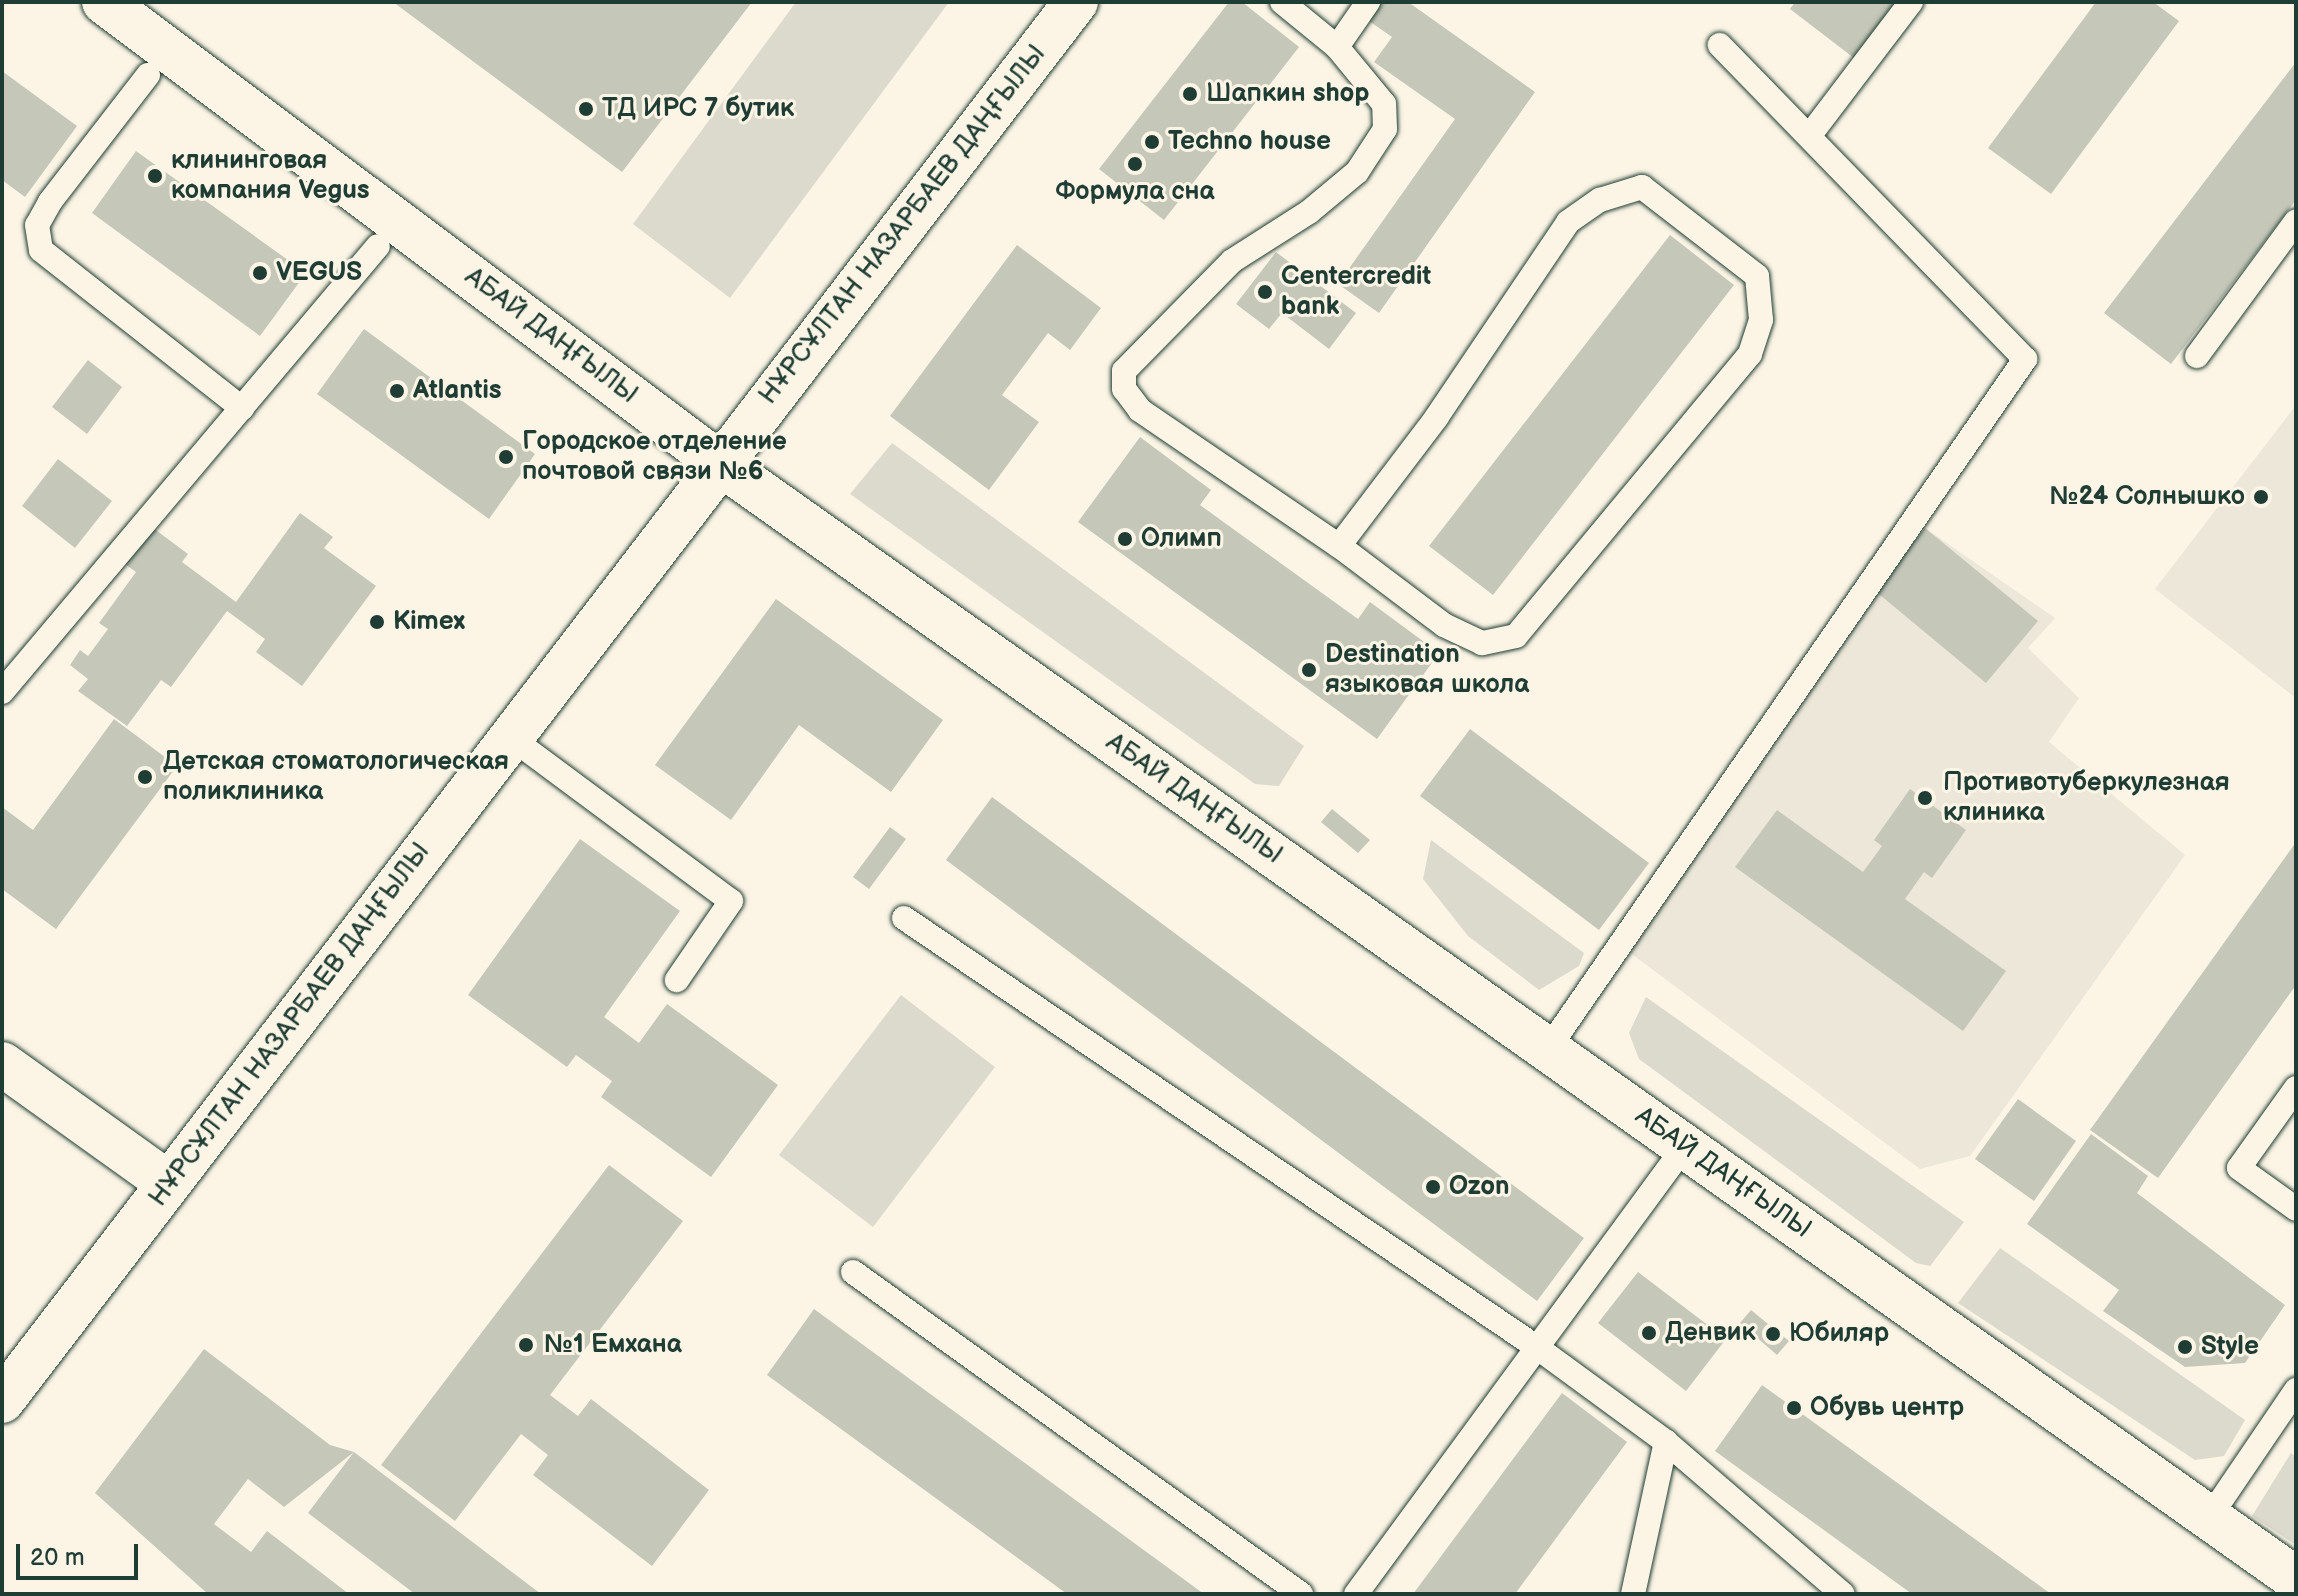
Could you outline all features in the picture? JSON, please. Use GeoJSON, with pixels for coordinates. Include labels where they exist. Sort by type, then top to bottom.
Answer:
{"type":"FeatureCollection","features":[{"type":"Feature","properties":{"kind":"main road","name":"АБАЙ ДАҢҒЫЛЫ"},"geometry":{"type":"LineString","coordinates":[[104,2],[719,463],[2296,1579]]}},
{"type":"Feature","properties":{"kind":"main road","name":"НҰРСҰЛТАН НАЗАРБАЕВ ДАҢҒЫЛЫ"},"geometry":{"type":"LineString","coordinates":[[2,1401],[719,463],[1076,2]]}},
{"type":"Feature","properties":{"kind":"main road"},"geometry":{"type":"LineString","coordinates":[[2,1064],[168,1183]]}},
{"type":"Feature","properties":{"kind":"lane"},"geometry":{"type":"LineString","coordinates":[[1282,2],[1337,47],[1384,104],[1385,129],[1357,172],[1309,212],[1232,261],[1191,300],[1124,371],[1124,389],[1140,410],[1339,546],[1444,625],[1482,643],[1516,636],[1750,354],[1761,320],[1757,276],[1642,187],[1600,200],[1568,222],[1436,418],[1339,546]]}},
{"type":"Feature","properties":{"kind":"lane"},"geometry":{"type":"LineString","coordinates":[[1337,47],[1368,2]]}},
{"type":"Feature","properties":{"kind":"lane"},"geometry":{"type":"LineString","coordinates":[[1810,135],[1911,2]]}},
{"type":"Feature","properties":{"kind":"lane"},"geometry":{"type":"LineString","coordinates":[[1548,1049],[2025,359],[1720,45]]}},
{"type":"Feature","properties":{"kind":"lane"},"geometry":{"type":"LineString","coordinates":[[148,75],[50,202],[37,225],[41,250],[242,408]]}},
{"type":"Feature","properties":{"kind":"lane"},"geometry":{"type":"LineString","coordinates":[[2197,356],[2296,221]]}},
{"type":"Feature","properties":{"kind":"lane"},"geometry":{"type":"LineString","coordinates":[[2,692],[378,246]]}},
{"type":"Feature","properties":{"kind":"lane"},"geometry":{"type":"LineString","coordinates":[[510,737],[731,901],[677,980]]}},
{"type":"Feature","properties":{"kind":"lane"},"geometry":{"type":"LineString","coordinates":[[904,918],[1535,1346],[1666,1442],[1843,1594]]}},
{"type":"Feature","properties":{"kind":"lane"},"geometry":{"type":"LineString","coordinates":[[2296,1088],[2239,1168],[2296,1209]]}},
{"type":"Feature","properties":{"kind":"lane"},"geometry":{"type":"LineString","coordinates":[[1356,1594],[1535,1346],[1685,1146]]}},
{"type":"Feature","properties":{"kind":"lane"},"geometry":{"type":"LineString","coordinates":[[853,1272],[1301,1594]]}},
{"type":"Feature","properties":{"kind":"lane"},"geometry":{"type":"LineString","coordinates":[[2209,1518],[2296,1390]]}},
{"type":"Feature","properties":{"kind":"lane"},"geometry":{"type":"LineString","coordinates":[[1633,1594],[1666,1442]]}},
{"type":"Feature","properties":{"kind":"shaded area"},"geometry":{"type":"Polygon","coordinates":[[[796,2],[949,2],[730,298],[633,224],[796,2]]]}},
{"type":"Feature","properties":{"kind":"shaded area","name":"№24 Солнышко"},"geometry":{"type":"Polygon","coordinates":[[[2296,405],[2296,698],[2155,589],[2296,405]]]}},
{"type":"Feature","properties":{"kind":"shaded area"},"geometry":{"type":"Polygon","coordinates":[[[892,443],[1304,746],[1279,786],[1255,784],[850,494],[892,443]]]}},
{"type":"Feature","properties":{"kind":"shaded area","name":"Противотуберкулезная клиника"},"geometry":{"type":"Polygon","coordinates":[[[1925,528],[2055,618],[2028,648],[2079,698],[2049,742],[2185,855],[1970,1156],[1920,1169],[1629,952],[1874,590],[1925,528]]]}},
{"type":"Feature","properties":{"kind":"shaded area"},"geometry":{"type":"Polygon","coordinates":[[[1431,840],[1584,953],[1579,966],[1539,990],[1468,936],[1423,879],[1431,840]]]}},
{"type":"Feature","properties":{"kind":"shaded area"},"geometry":{"type":"Polygon","coordinates":[[[901,995],[995,1067],[873,1227],[779,1155],[901,995]]]}},
{"type":"Feature","properties":{"kind":"shaded area"},"geometry":{"type":"Polygon","coordinates":[[[1646,997],[1964,1222],[1930,1266],[1916,1263],[1639,1059],[1629,1033],[1646,997]]]}},
{"type":"Feature","properties":{"kind":"shaded area"},"geometry":{"type":"Polygon","coordinates":[[[2000,1248],[2245,1420],[2224,1456],[2195,1460],[1958,1303],[2000,1248]]]}},
{"type":"Feature","properties":{"kind":"shaded area"},"geometry":{"type":"Polygon","coordinates":[[[2291,1453],[2296,1457],[2296,1545],[2252,1516],[2291,1453]]]}},
{"type":"Feature","properties":{"kind":"building"},"geometry":{"type":"Polygon","coordinates":[[[393,2],[752,2],[622,172],[393,2]]]}},
{"type":"Feature","properties":{"kind":"building"},"geometry":{"type":"Polygon","coordinates":[[[1229,2],[1242,2],[1299,47],[1164,220],[1099,169],[1229,2]]]}},
{"type":"Feature","properties":{"kind":"building"},"geometry":{"type":"Polygon","coordinates":[[[1382,2],[1408,2],[1535,92],[1379,313],[1338,284],[1455,119],[1374,62],[1392,37],[1369,21],[1382,2]]]}},
{"type":"Feature","properties":{"kind":"building"},"geometry":{"type":"Polygon","coordinates":[[[1795,2],[1897,2],[1854,58],[1790,9],[1795,2]]]}},
{"type":"Feature","properties":{"kind":"building"},"geometry":{"type":"Polygon","coordinates":[[[2096,2],[2153,2],[2179,21],[2051,194],[1988,148],[2096,2]]]}},
{"type":"Feature","properties":{"kind":"building"},"geometry":{"type":"Polygon","coordinates":[[[2296,62],[2296,200],[2171,364],[2104,313],[2296,62]]]}},
{"type":"Feature","properties":{"kind":"building"},"geometry":{"type":"Polygon","coordinates":[[[2,71],[77,126],[25,197],[2,180],[2,71]]]}},
{"type":"Feature","properties":{"kind":"building"},"geometry":{"type":"Polygon","coordinates":[[[136,151],[306,273],[260,336],[92,213],[136,151]]]}},
{"type":"Feature","properties":{"kind":"building"},"geometry":{"type":"Polygon","coordinates":[[[1670,235],[1734,285],[1493,595],[1429,546],[1670,235]]]}},
{"type":"Feature","properties":{"kind":"building"},"geometry":{"type":"Polygon","coordinates":[[[1017,245],[1101,308],[1070,350],[1048,333],[1002,395],[1039,422],[989,490],[890,416],[1017,245]]]}},
{"type":"Feature","properties":{"kind":"building"},"geometry":{"type":"Polygon","coordinates":[[[1276,252],[1356,313],[1329,349],[1282,313],[1269,329],[1236,304],[1276,252]]]}},
{"type":"Feature","properties":{"kind":"building"},"geometry":{"type":"Polygon","coordinates":[[[364,329],[535,454],[489,519],[317,394],[364,329]]]}},
{"type":"Feature","properties":{"kind":"building"},"geometry":{"type":"Polygon","coordinates":[[[88,360],[122,387],[87,434],[52,407],[88,360]]]}},
{"type":"Feature","properties":{"kind":"building"},"geometry":{"type":"Polygon","coordinates":[[[1140,437],[1211,490],[1200,505],[1358,619],[1370,602],[1439,653],[1377,739],[1078,522],[1140,437]]]}},
{"type":"Feature","properties":{"kind":"building"},"geometry":{"type":"Polygon","coordinates":[[[58,459],[112,501],[75,548],[22,506],[58,459]]]}},
{"type":"Feature","properties":{"kind":"building"},"geometry":{"type":"Polygon","coordinates":[[[300,513],[333,537],[324,548],[376,586],[302,686],[256,652],[265,639],[227,611],[171,687],[161,680],[127,726],[78,691],[88,679],[70,665],[80,650],[88,656],[108,629],[99,623],[136,572],[122,562],[149,525],[188,554],[182,562],[236,602],[300,513]]]}},
{"type":"Feature","properties":{"kind":"building"},"geometry":{"type":"Polygon","coordinates":[[[1925,528],[2038,621],[1986,683],[1874,590],[1925,528]]]}},
{"type":"Feature","properties":{"kind":"building"},"geometry":{"type":"Polygon","coordinates":[[[776,599],[943,720],[891,792],[799,725],[731,820],[655,765],[776,599]]]}},
{"type":"Feature","properties":{"kind":"building"},"geometry":{"type":"Polygon","coordinates":[[[114,719],[177,766],[56,929],[2,889],[2,807],[33,830],[114,719]]]}},
{"type":"Feature","properties":{"kind":"building"},"geometry":{"type":"Polygon","coordinates":[[[1470,729],[1649,863],[1599,930],[1420,796],[1470,729]]]}},
{"type":"Feature","properties":{"kind":"building"},"geometry":{"type":"Polygon","coordinates":[[[1910,789],[1966,830],[1932,878],[1924,872],[1905,899],[2006,971],[1963,1031],[1735,867],[1777,810],[1863,872],[1882,846],[1874,840],[1910,789]]]}},
{"type":"Feature","properties":{"kind":"building"},"geometry":{"type":"Polygon","coordinates":[[[992,797],[1584,1238],[1537,1301],[946,860],[992,797]]]}},
{"type":"Feature","properties":{"kind":"building"},"geometry":{"type":"Polygon","coordinates":[[[1332,809],[1370,840],[1358,853],[1321,822],[1332,809]]]}},
{"type":"Feature","properties":{"kind":"building"},"geometry":{"type":"Polygon","coordinates":[[[890,827],[906,839],[869,889],[853,877],[890,827]]]}},
{"type":"Feature","properties":{"kind":"building"},"geometry":{"type":"Polygon","coordinates":[[[580,839],[680,911],[604,1017],[639,1043],[667,1004],[778,1085],[711,1177],[601,1097],[612,1081],[576,1055],[567,1067],[468,995],[580,839]]]}},
{"type":"Feature","properties":{"kind":"building"},"geometry":{"type":"Polygon","coordinates":[[[2296,842],[2296,985],[2158,1178],[2090,1130],[2296,842]]]}},
{"type":"Feature","properties":{"kind":"building"},"geometry":{"type":"Polygon","coordinates":[[[2018,1099],[2076,1141],[2034,1201],[1975,1159],[2018,1099]]]}},
{"type":"Feature","properties":{"kind":"building"},"geometry":{"type":"Polygon","coordinates":[[[2091,1134],[2148,1176],[2137,1193],[2285,1305],[2245,1363],[2185,1367],[2103,1311],[2119,1290],[2027,1224],[2091,1134]]]}},
{"type":"Feature","properties":{"kind":"building"},"geometry":{"type":"Polygon","coordinates":[[[609,1165],[683,1221],[550,1395],[578,1416],[591,1399],[709,1490],[652,1566],[533,1475],[548,1455],[521,1434],[455,1521],[381,1465],[609,1165]]]}},
{"type":"Feature","properties":{"kind":"building"},"geometry":{"type":"Polygon","coordinates":[[[1638,1272],[1726,1339],[1686,1391],[1598,1323],[1638,1272]]]}},
{"type":"Feature","properties":{"kind":"building"},"geometry":{"type":"Polygon","coordinates":[[[814,1309],[1204,1594],[1067,1594],[767,1375],[814,1309]]]}},
{"type":"Feature","properties":{"kind":"building"},"geometry":{"type":"Polygon","coordinates":[[[1751,1310],[1789,1341],[1777,1355],[1740,1323],[1751,1310]]]}},
{"type":"Feature","properties":{"kind":"building"},"geometry":{"type":"Polygon","coordinates":[[[204,1349],[330,1445],[354,1452],[284,1507],[248,1479],[214,1524],[251,1552],[267,1531],[349,1594],[208,1594],[95,1493],[204,1349]]]}},
{"type":"Feature","properties":{"kind":"building"},"geometry":{"type":"Polygon","coordinates":[[[1762,1385],[2051,1594],[1912,1594],[1715,1451],[1762,1385]]]}},
{"type":"Feature","properties":{"kind":"building"},"geometry":{"type":"Polygon","coordinates":[[[1562,1393],[1627,1442],[1515,1594],[1413,1594],[1562,1393]]]}},
{"type":"Feature","properties":{"kind":"building"},"geometry":{"type":"Polygon","coordinates":[[[354,1452],[541,1594],[415,1594],[308,1513],[354,1452]]]}},
{"type":"Feature","properties":{"kind":"place","name":"Шапкин shop"},"geometry":{"type":"Point","coordinates":[1190,94]}},
{"type":"Feature","properties":{"kind":"place","name":"ТД ИРС 7 бутик"},"geometry":{"type":"Point","coordinates":[586,109]}},
{"type":"Feature","properties":{"kind":"place","name":"Techno house"},"geometry":{"type":"Point","coordinates":[1152,142]}},
{"type":"Feature","properties":{"kind":"place","name":"Формула сна"},"geometry":{"type":"Point","coordinates":[1135,164]}},
{"type":"Feature","properties":{"kind":"place","name":"клининговая компания Vegus"},"geometry":{"type":"Point","coordinates":[155,176]}},
{"type":"Feature","properties":{"kind":"place","name":"VEGUS"},"geometry":{"type":"Point","coordinates":[260,273]}},
{"type":"Feature","properties":{"kind":"place","name":"Centercredit bank"},"geometry":{"type":"Point","coordinates":[1265,292]}},
{"type":"Feature","properties":{"kind":"place","name":"Atlantis"},"geometry":{"type":"Point","coordinates":[397,391]}},
{"type":"Feature","properties":{"kind":"place","name":"Городское отделение почтовой связи №6"},"geometry":{"type":"Point","coordinates":[506,457]}},
{"type":"Feature","properties":{"kind":"place","name":"№24 Солнышко"},"geometry":{"type":"Point","coordinates":[2261,497]}},
{"type":"Feature","properties":{"kind":"place","name":"Олимп"},"geometry":{"type":"Point","coordinates":[1125,539]}},
{"type":"Feature","properties":{"kind":"place","name":"Kimex"},"geometry":{"type":"Point","coordinates":[377,622]}},
{"type":"Feature","properties":{"kind":"place","name":"Destination языковая школа"},"geometry":{"type":"Point","coordinates":[1309,670]}},
{"type":"Feature","properties":{"kind":"place","name":"Детская стоматологическая поликлиника"},"geometry":{"type":"Point","coordinates":[145,777]}},
{"type":"Feature","properties":{"kind":"place","name":"Противотуберкулезная клиника"},"geometry":{"type":"Point","coordinates":[1925,798]}},
{"type":"Feature","properties":{"kind":"place","name":"Ozon"},"geometry":{"type":"Point","coordinates":[1433,1187]}},
{"type":"Feature","properties":{"kind":"place","name":"Денвик"},"geometry":{"type":"Point","coordinates":[1649,1333]}},
{"type":"Feature","properties":{"kind":"place","name":"Юбиляр"},"geometry":{"type":"Point","coordinates":[1773,1334]}},
{"type":"Feature","properties":{"kind":"place","name":"№1 Емхана"},"geometry":{"type":"Point","coordinates":[526,1345]}},
{"type":"Feature","properties":{"kind":"place","name":"Style"},"geometry":{"type":"Point","coordinates":[2185,1347]}},
{"type":"Feature","properties":{"kind":"place","name":"Обувь центр"},"geometry":{"type":"Point","coordinates":[1794,1408]}}]}
